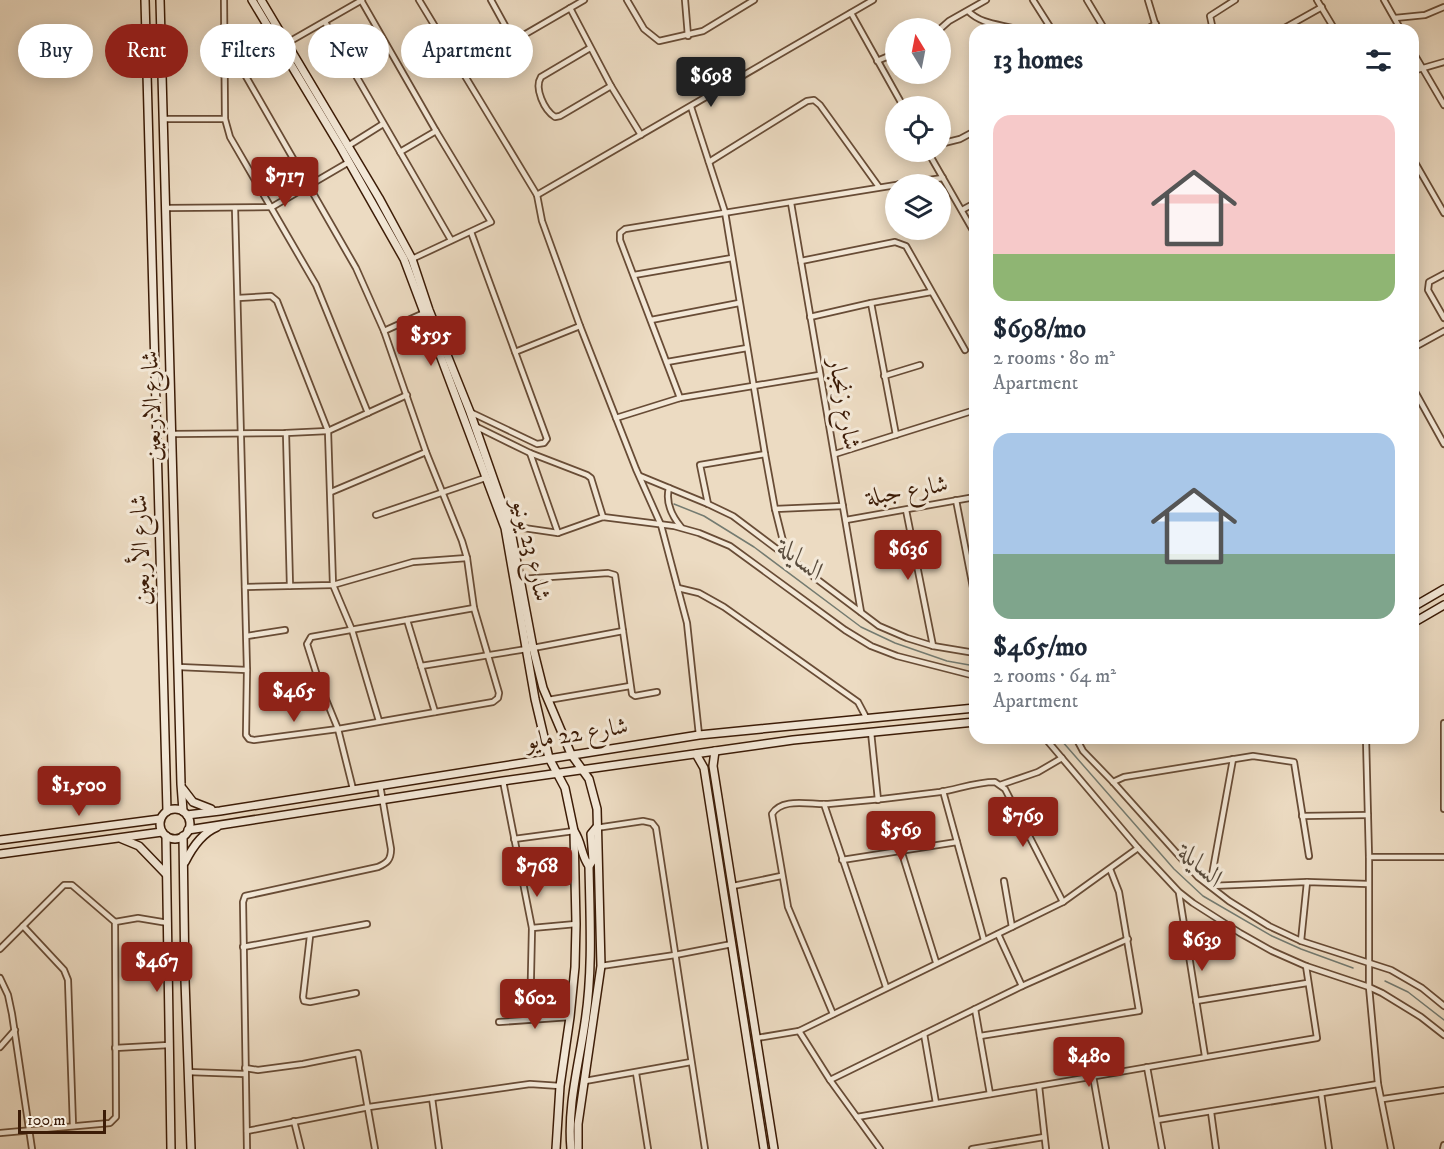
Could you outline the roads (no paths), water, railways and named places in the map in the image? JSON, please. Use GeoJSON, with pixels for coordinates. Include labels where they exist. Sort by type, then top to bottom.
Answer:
{"type":"FeatureCollection","features":[{"type":"Feature","properties":{"kind":"main road","name":"شارع الأربعين"},"geometry":{"type":"LineString","coordinates":[[144,0],[152,211],[166,811]]}},
{"type":"Feature","properties":{"kind":"main road","name":"شارع الاربعين"},"geometry":{"type":"LineString","coordinates":[[160,0],[181,784],[185,813]]}},
{"type":"Feature","properties":{"kind":"main road","name":"شارع 23 يونيو"},"geometry":{"type":"LineString","coordinates":[[252,0],[266,24]]}},
{"type":"Feature","properties":{"kind":"main road","name":"شارع 23 يونيو"},"geometry":{"type":"LineString","coordinates":[[261,0],[275,24]]}},
{"type":"Feature","properties":{"kind":"main road","name":"شارع 23 يونيو"},"geometry":{"type":"LineString","coordinates":[[296,60],[412,259],[426,311],[485,478],[508,527],[530,649],[571,754],[589,779],[597,809],[601,966],[578,1124],[578,1149]]}},
{"type":"Feature","properties":{"kind":"main road","name":"شارع 23 يونيو"},"geometry":{"type":"LineString","coordinates":[[296,76],[349,162],[404,259],[470,412],[508,527],[521,579],[535,699],[549,758],[565,788],[574,831],[576,924],[570,1017],[560,1086],[556,1149]]}},
{"type":"Feature","properties":{"kind":"main road"},"geometry":{"type":"LineString","coordinates":[[152,211],[166,208]]}},
{"type":"Feature","properties":{"kind":"main road"},"geometry":{"type":"LineString","coordinates":[[157,435],[172,434]]}},
{"type":"Feature","properties":{"kind":"main road"},"geometry":{"type":"LineString","coordinates":[[1419,604],[1444,589]]}},
{"type":"Feature","properties":{"kind":"main road"},"geometry":{"type":"LineString","coordinates":[[1419,620],[1444,605]]}},
{"type":"Feature","properties":{"kind":"main road","name":"شارع 22 مايو"},"geometry":{"type":"LineString","coordinates":[[185,813],[220,811],[699,735],[969,709]]}},
{"type":"Feature","properties":{"kind":"main road","name":"شارع 22 مايو"},"geometry":{"type":"LineString","coordinates":[[186,833],[229,823],[558,773],[716,751],[969,723]]}},
{"type":"Feature","properties":{"kind":"main road"},"geometry":{"type":"LineString","coordinates":[[716,751],[713,767],[774,1149]]}},
{"type":"Feature","properties":{"kind":"main road"},"geometry":{"type":"LineString","coordinates":[[696,754],[704,768],[764,1149]]}},
{"type":"Feature","properties":{"kind":"main road"},"geometry":{"type":"LineString","coordinates":[[704,768],[708,763],[713,767]]}},
{"type":"Feature","properties":{"kind":"main road"},"geometry":{"type":"LineString","coordinates":[[181,784],[185,794],[193,802],[205,808],[220,811]]}},
{"type":"Feature","properties":{"kind":"main road"},"geometry":{"type":"LineString","coordinates":[[171,1149],[168,923],[164,834],[159,826],[160,819],[166,811],[173,809],[185,813],[190,822],[186,833],[183,864],[190,1149]]}},
{"type":"Feature","properties":{"kind":"main road"},"geometry":{"type":"LineString","coordinates":[[0,840],[160,819]]}},
{"type":"Feature","properties":{"kind":"main road"},"geometry":{"type":"LineString","coordinates":[[183,864],[192,849],[211,830],[229,823]]}},
{"type":"Feature","properties":{"kind":"main road"},"geometry":{"type":"LineString","coordinates":[[571,1149],[570,1121],[585,1022],[591,950],[589,866],[592,860],[591,834],[596,828]]}},
{"type":"Feature","properties":{"kind":"main road"},"geometry":{"type":"LineString","coordinates":[[574,831],[589,866]]}},
{"type":"Feature","properties":{"kind":"main road"},"geometry":{"type":"LineString","coordinates":[[0,854],[164,834],[176,839],[186,833]]}},
{"type":"Feature","properties":{"kind":"main road"},"geometry":{"type":"LineString","coordinates":[[119,838],[139,846],[166,874]]}},
{"type":"Feature","properties":{"kind":"main road"},"geometry":{"type":"LineString","coordinates":[[732,944],[742,942]]}},
{"type":"Feature","properties":{"kind":"main road"},"geometry":{"type":"LineString","coordinates":[[169,980],[185,980]]}},
{"type":"Feature","properties":{"kind":"main road"},"geometry":{"type":"LineString","coordinates":[[747,1038],[757,1038]]}},
{"type":"Feature","properties":{"kind":"street"},"geometry":{"type":"LineString","coordinates":[[224,0],[225,24]]}},
{"type":"Feature","properties":{"kind":"street"},"geometry":{"type":"LineString","coordinates":[[296,38],[362,0],[436,131],[491,222],[412,259]]}},
{"type":"Feature","properties":{"kind":"street"},"geometry":{"type":"LineString","coordinates":[[419,0],[434,24]]}},
{"type":"Feature","properties":{"kind":"street"},"geometry":{"type":"LineString","coordinates":[[491,0],[504,24]]}},
{"type":"Feature","properties":{"kind":"street"},"geometry":{"type":"LineString","coordinates":[[533,29],[584,0]]}},
{"type":"Feature","properties":{"kind":"street"},"geometry":{"type":"LineString","coordinates":[[627,0],[644,29],[659,41],[702,31],[754,0]]}},
{"type":"Feature","properties":{"kind":"street"},"geometry":{"type":"LineString","coordinates":[[685,0],[688,36]]}},
{"type":"Feature","properties":{"kind":"street"},"geometry":{"type":"LineString","coordinates":[[537,195],[873,0]]}},
{"type":"Feature","properties":{"kind":"street"},"geometry":{"type":"LineString","coordinates":[[951,20],[986,0]]}},
{"type":"Feature","properties":{"kind":"street"},"geometry":{"type":"LineString","coordinates":[[1033,0],[1048,24]]}},
{"type":"Feature","properties":{"kind":"street"},"geometry":{"type":"LineString","coordinates":[[1086,0],[1101,24]]}},
{"type":"Feature","properties":{"kind":"street"},"geometry":{"type":"LineString","coordinates":[[1148,0],[1155,24]]}},
{"type":"Feature","properties":{"kind":"street"},"geometry":{"type":"LineString","coordinates":[[1212,24],[1210,16],[1235,0]]}},
{"type":"Feature","properties":{"kind":"street"},"geometry":{"type":"LineString","coordinates":[[1317,0],[1332,24]]}},
{"type":"Feature","properties":{"kind":"street"},"geometry":{"type":"LineString","coordinates":[[1384,0],[1398,24]]}},
{"type":"Feature","properties":{"kind":"street"},"geometry":{"type":"LineString","coordinates":[[1292,24],[1322,7]]}},
{"type":"Feature","properties":{"kind":"street"},"geometry":{"type":"LineString","coordinates":[[1395,18],[1425,15],[1444,7]]}},
{"type":"Feature","properties":{"kind":"street"},"geometry":{"type":"LineString","coordinates":[[570,8],[611,86],[641,135]]}},
{"type":"Feature","properties":{"kind":"street"},"geometry":{"type":"LineString","coordinates":[[968,11],[974,17],[994,24]]}},
{"type":"Feature","properties":{"kind":"street"},"geometry":{"type":"LineString","coordinates":[[851,13],[897,96]]}},
{"type":"Feature","properties":{"kind":"street"},"geometry":{"type":"LineString","coordinates":[[325,22],[451,240]]}},
{"type":"Feature","properties":{"kind":"street"},"geometry":{"type":"LineString","coordinates":[[590,48],[541,77],[538,82],[538,90],[551,114],[555,117],[560,116],[611,86]]}},
{"type":"Feature","properties":{"kind":"street"},"geometry":{"type":"LineString","coordinates":[[877,61],[885,58]]}},
{"type":"Feature","properties":{"kind":"street"},"geometry":{"type":"LineString","coordinates":[[1419,69],[1444,62]]}},
{"type":"Feature","properties":{"kind":"street"},"geometry":{"type":"LineString","coordinates":[[1419,63],[1444,105]]}},
{"type":"Feature","properties":{"kind":"street"},"geometry":{"type":"LineString","coordinates":[[225,78],[225,118],[230,137],[316,285],[368,413]]}},
{"type":"Feature","properties":{"kind":"street"},"geometry":{"type":"LineString","coordinates":[[235,208],[248,670],[246,735],[249,739],[338,729],[493,702],[498,698],[499,693],[474,608],[467,558],[444,492],[426,452],[384,331],[356,268],[247,78]]}},
{"type":"Feature","properties":{"kind":"street"},"geometry":{"type":"LineString","coordinates":[[466,78],[537,195],[542,221],[580,326],[639,476],[661,525],[687,623],[699,735]]}},
{"type":"Feature","properties":{"kind":"street"},"geometry":{"type":"LineString","coordinates":[[709,162],[807,101],[814,100],[820,105],[879,187]]}},
{"type":"Feature","properties":{"kind":"street"},"geometry":{"type":"LineString","coordinates":[[691,107],[725,212],[775,509],[788,557]]}},
{"type":"Feature","properties":{"kind":"street"},"geometry":{"type":"LineString","coordinates":[[164,119],[225,118]]}},
{"type":"Feature","properties":{"kind":"street"},"geometry":{"type":"LineString","coordinates":[[348,146],[383,124]]}},
{"type":"Feature","properties":{"kind":"street"},"geometry":{"type":"LineString","coordinates":[[400,152],[436,131]]}},
{"type":"Feature","properties":{"kind":"street"},"geometry":{"type":"LineString","coordinates":[[951,141],[969,134]]}},
{"type":"Feature","properties":{"kind":"street"},"geometry":{"type":"LineString","coordinates":[[166,208],[272,207],[349,162]]}},
{"type":"Feature","properties":{"kind":"street"},"geometry":{"type":"LineString","coordinates":[[1419,169],[1444,213]]}},
{"type":"Feature","properties":{"kind":"street"},"geometry":{"type":"LineString","coordinates":[[680,399],[620,240],[620,233],[625,229],[885,186]]}},
{"type":"Feature","properties":{"kind":"street"},"geometry":{"type":"LineString","coordinates":[[951,191],[969,223]]}},
{"type":"Feature","properties":{"kind":"street","name":"شارع زنجبار"},"geometry":{"type":"LineString","coordinates":[[791,203],[861,612]]}},
{"type":"Feature","properties":{"kind":"street"},"geometry":{"type":"LineString","coordinates":[[962,210],[969,206]]}},
{"type":"Feature","properties":{"kind":"street"},"geometry":{"type":"LineString","coordinates":[[470,412],[537,444],[544,443],[547,439],[471,232]]}},
{"type":"Feature","properties":{"kind":"street"},"geometry":{"type":"LineString","coordinates":[[801,261],[895,242],[901,243],[906,246],[964,350]]}},
{"type":"Feature","properties":{"kind":"street"},"geometry":{"type":"LineString","coordinates":[[634,275],[732,258]]}},
{"type":"Feature","properties":{"kind":"street"},"geometry":{"type":"LineString","coordinates":[[1444,274],[1429,282],[1428,290],[1444,318]]}},
{"type":"Feature","properties":{"kind":"street"},"geometry":{"type":"LineString","coordinates":[[810,317],[931,292]]}},
{"type":"Feature","properties":{"kind":"street"},"geometry":{"type":"LineString","coordinates":[[238,298],[271,296],[275,298],[328,431],[333,585],[352,630],[379,721]]}},
{"type":"Feature","properties":{"kind":"street"},"geometry":{"type":"LineString","coordinates":[[651,320],[739,303]]}},
{"type":"Feature","properties":{"kind":"street"},"geometry":{"type":"LineString","coordinates":[[871,303],[896,435]]}},
{"type":"Feature","properties":{"kind":"street"},"geometry":{"type":"LineString","coordinates":[[384,331],[426,311]]}},
{"type":"Feature","properties":{"kind":"street"},"geometry":{"type":"LineString","coordinates":[[515,352],[580,326]]}},
{"type":"Feature","properties":{"kind":"street"},"geometry":{"type":"LineString","coordinates":[[1419,345],[1444,330]]}},
{"type":"Feature","properties":{"kind":"street"},"geometry":{"type":"LineString","coordinates":[[667,362],[747,348]]}},
{"type":"Feature","properties":{"kind":"street"},"geometry":{"type":"LineString","coordinates":[[884,376],[920,365]]}},
{"type":"Feature","properties":{"kind":"street"},"geometry":{"type":"LineString","coordinates":[[616,418],[680,399],[819,375]]}},
{"type":"Feature","properties":{"kind":"street"},"geometry":{"type":"LineString","coordinates":[[172,434],[328,431],[407,395]]}},
{"type":"Feature","properties":{"kind":"street"},"geometry":{"type":"LineString","coordinates":[[1419,399],[1444,444]]}},
{"type":"Feature","properties":{"kind":"street"},"geometry":{"type":"LineString","coordinates":[[835,454],[969,412]]}},
{"type":"Feature","properties":{"kind":"street"},"geometry":{"type":"LineString","coordinates":[[475,426],[530,453],[591,478],[603,518]]}},
{"type":"Feature","properties":{"kind":"street"},"geometry":{"type":"LineString","coordinates":[[286,433],[290,586]]}},
{"type":"Feature","properties":{"kind":"street"},"geometry":{"type":"LineString","coordinates":[[331,492],[426,452]]}},
{"type":"Feature","properties":{"kind":"street"},"geometry":{"type":"LineString","coordinates":[[530,453],[558,532]]}},
{"type":"Feature","properties":{"kind":"street"},"geometry":{"type":"LineString","coordinates":[[708,504],[700,465],[765,454]]}},
{"type":"Feature","properties":{"kind":"street"},"geometry":{"type":"LineString","coordinates":[[639,476],[733,516],[879,626],[933,646],[969,652]]}},
{"type":"Feature","properties":{"kind":"street"},"geometry":{"type":"LineString","coordinates":[[376,515],[485,478]]}},
{"type":"Feature","properties":{"kind":"street"},"geometry":{"type":"LineString","coordinates":[[669,488],[670,511],[682,528]]}},
{"type":"Feature","properties":{"kind":"street","name":"شارع جبلة"},"geometry":{"type":"LineString","coordinates":[[846,520],[969,498]]}},
{"type":"Feature","properties":{"kind":"street"},"geometry":{"type":"LineString","coordinates":[[956,500],[969,569]]}},
{"type":"Feature","properties":{"kind":"street"},"geometry":{"type":"LineString","coordinates":[[775,509],[843,506]]}},
{"type":"Feature","properties":{"kind":"street"},"geometry":{"type":"LineString","coordinates":[[906,510],[933,646]]}},
{"type":"Feature","properties":{"kind":"street"},"geometry":{"type":"LineString","coordinates":[[508,527],[558,532],[603,518],[682,528],[730,546],[870,646],[897,656],[969,674]]}},
{"type":"Feature","properties":{"kind":"street"},"geometry":{"type":"LineString","coordinates":[[245,587],[333,585],[413,562],[467,558]]}},
{"type":"Feature","properties":{"kind":"street"},"geometry":{"type":"LineString","coordinates":[[521,579],[608,573],[615,575],[633,695],[657,692]]}},
{"type":"Feature","properties":{"kind":"street"},"geometry":{"type":"LineString","coordinates":[[678,588],[699,593],[724,607],[858,702],[867,719]]}},
{"type":"Feature","properties":{"kind":"street"},"geometry":{"type":"LineString","coordinates":[[353,789],[338,729],[320,685],[307,644],[311,637],[474,608]]}},
{"type":"Feature","properties":{"kind":"street"},"geometry":{"type":"LineString","coordinates":[[407,620],[435,712]]}},
{"type":"Feature","properties":{"kind":"street"},"geometry":{"type":"LineString","coordinates":[[247,636],[285,630]]}},
{"type":"Feature","properties":{"kind":"street"},"geometry":{"type":"LineString","coordinates":[[422,666],[530,649],[622,631]]}},
{"type":"Feature","properties":{"kind":"street"},"geometry":{"type":"LineString","coordinates":[[179,667],[248,670]]}},
{"type":"Feature","properties":{"kind":"street"},"geometry":{"type":"LineString","coordinates":[[548,700],[630,686]]}},
{"type":"Feature","properties":{"kind":"street"},"geometry":{"type":"LineString","coordinates":[[1444,723],[1444,809]]}},
{"type":"Feature","properties":{"kind":"street"},"geometry":{"type":"LineString","coordinates":[[871,732],[878,800]]}},
{"type":"Feature","properties":{"kind":"street"},"geometry":{"type":"LineString","coordinates":[[1050,744],[1138,848],[1179,892],[1239,933],[1306,966],[1369,987],[1408,1009],[1444,1035]]}},
{"type":"Feature","properties":{"kind":"street"},"geometry":{"type":"LineString","coordinates":[[1079,744],[1083,751],[1198,877],[1240,909],[1301,940],[1401,975],[1444,1006]]}},
{"type":"Feature","properties":{"kind":"street"},"geometry":{"type":"LineString","coordinates":[[1366,744],[1369,987],[1378,1084],[1383,1099],[1391,1149]]}},
{"type":"Feature","properties":{"kind":"street"},"geometry":{"type":"LineString","coordinates":[[1113,782],[1124,777],[1253,756],[1294,762],[1309,856]]}},
{"type":"Feature","properties":{"kind":"street"},"geometry":{"type":"LineString","coordinates":[[1000,785],[1038,772],[1062,758]]}},
{"type":"Feature","properties":{"kind":"street"},"geometry":{"type":"LineString","coordinates":[[1210,886],[1233,759]]}},
{"type":"Feature","properties":{"kind":"street"},"geometry":{"type":"LineString","coordinates":[[503,781],[532,928],[530,1019]]}},
{"type":"Feature","properties":{"kind":"street"},"geometry":{"type":"LineString","coordinates":[[832,1014],[788,907],[772,814],[782,804],[878,800],[994,782],[1005,789],[1063,902]]}},
{"type":"Feature","properties":{"kind":"street"},"geometry":{"type":"LineString","coordinates":[[247,1149],[243,947],[245,896],[378,867],[386,863],[391,857],[391,849],[380,785]]}},
{"type":"Feature","properties":{"kind":"street"},"geometry":{"type":"LineString","coordinates":[[943,791],[984,940]]}},
{"type":"Feature","properties":{"kind":"street"},"geometry":{"type":"LineString","coordinates":[[824,804],[886,987]]}},
{"type":"Feature","properties":{"kind":"street"},"geometry":{"type":"LineString","coordinates":[[1302,816],[1368,815]]}},
{"type":"Feature","properties":{"kind":"street"},"geometry":{"type":"LineString","coordinates":[[596,828],[643,821],[652,823],[656,828],[705,1149]]}},
{"type":"Feature","properties":{"kind":"street"},"geometry":{"type":"LineString","coordinates":[[514,839],[574,831]]}},
{"type":"Feature","properties":{"kind":"street"},"geometry":{"type":"LineString","coordinates":[[842,860],[957,842]]}},
{"type":"Feature","properties":{"kind":"street"},"geometry":{"type":"LineString","coordinates":[[757,1038],[798,1031],[1063,902],[1138,848]]}},
{"type":"Feature","properties":{"kind":"street"},"geometry":{"type":"LineString","coordinates":[[901,850],[936,963]]}},
{"type":"Feature","properties":{"kind":"street"},"geometry":{"type":"LineString","coordinates":[[1369,857],[1444,857]]}},
{"type":"Feature","properties":{"kind":"street"},"geometry":{"type":"LineString","coordinates":[[980,1036],[1139,1011],[1119,892],[1110,869]]}},
{"type":"Feature","properties":{"kind":"street"},"geometry":{"type":"LineString","coordinates":[[733,886],[781,876]]}},
{"type":"Feature","properties":{"kind":"street"},"geometry":{"type":"LineString","coordinates":[[1004,881],[1012,927]]}},
{"type":"Feature","properties":{"kind":"street"},"geometry":{"type":"LineString","coordinates":[[1210,886],[1307,882],[1368,884]]}},
{"type":"Feature","properties":{"kind":"street"},"geometry":{"type":"LineString","coordinates":[[1301,940],[1307,882]]}},
{"type":"Feature","properties":{"kind":"street"},"geometry":{"type":"LineString","coordinates":[[0,949],[64,885],[68,884],[114,922],[116,1116],[110,1123],[0,1133]]}},
{"type":"Feature","properties":{"kind":"street"},"geometry":{"type":"LineString","coordinates":[[1179,892],[1205,1056]]}},
{"type":"Feature","properties":{"kind":"street"},"geometry":{"type":"LineString","coordinates":[[114,922],[138,918],[168,923]]}},
{"type":"Feature","properties":{"kind":"street"},"geometry":{"type":"LineString","coordinates":[[243,947],[367,924]]}},
{"type":"Feature","properties":{"kind":"street"},"geometry":{"type":"LineString","coordinates":[[532,928],[576,924]]}},
{"type":"Feature","properties":{"kind":"street"},"geometry":{"type":"LineString","coordinates":[[24,926],[64,970],[68,980],[73,1126]]}},
{"type":"Feature","properties":{"kind":"street"},"geometry":{"type":"LineString","coordinates":[[998,934],[1022,986]]}},
{"type":"Feature","properties":{"kind":"street"},"geometry":{"type":"LineString","coordinates":[[310,936],[304,1001],[310,1002],[356,993]]}},
{"type":"Feature","properties":{"kind":"street"},"geometry":{"type":"LineString","coordinates":[[830,1080],[1022,986],[1128,939]]}},
{"type":"Feature","properties":{"kind":"street"},"geometry":{"type":"LineString","coordinates":[[601,966],[732,944]]}},
{"type":"Feature","properties":{"kind":"street"},"geometry":{"type":"LineString","coordinates":[[857,1117],[1317,1038],[1306,966]]}},
{"type":"Feature","properties":{"kind":"street"},"geometry":{"type":"LineString","coordinates":[[0,978],[8,995],[15,1030],[32,1149]]}},
{"type":"Feature","properties":{"kind":"street"},"geometry":{"type":"LineString","coordinates":[[1196,1001],[1307,983]]}},
{"type":"Feature","properties":{"kind":"street"},"geometry":{"type":"LineString","coordinates":[[975,1009],[990,1094]]}},
{"type":"Feature","properties":{"kind":"street"},"geometry":{"type":"LineString","coordinates":[[499,1022],[570,1017]]}},
{"type":"Feature","properties":{"kind":"street"},"geometry":{"type":"LineString","coordinates":[[0,1047],[15,1030]]}},
{"type":"Feature","properties":{"kind":"street"},"geometry":{"type":"LineString","coordinates":[[798,1031],[880,1149]]}},
{"type":"Feature","properties":{"kind":"street"},"geometry":{"type":"LineString","coordinates":[[924,1034],[936,1103]]}},
{"type":"Feature","properties":{"kind":"street"},"geometry":{"type":"LineString","coordinates":[[115,1048],[169,1044]]}},
{"type":"Feature","properties":{"kind":"street"},"geometry":{"type":"LineString","coordinates":[[188,1072],[258,1070],[358,1053],[375,1149]]}},
{"type":"Feature","properties":{"kind":"street"},"geometry":{"type":"LineString","coordinates":[[585,1081],[692,1062]]}},
{"type":"Feature","properties":{"kind":"street"},"geometry":{"type":"LineString","coordinates":[[1148,1067],[1162,1149]]}},
{"type":"Feature","properties":{"kind":"street"},"geometry":{"type":"LineString","coordinates":[[636,1073],[648,1149]]}},
{"type":"Feature","properties":{"kind":"street"},"geometry":{"type":"LineString","coordinates":[[1093,1076],[1106,1149]]}},
{"type":"Feature","properties":{"kind":"street"},"geometry":{"type":"LineString","coordinates":[[247,1131],[369,1107],[530,1084],[560,1086]]}},
{"type":"Feature","properties":{"kind":"street"},"geometry":{"type":"LineString","coordinates":[[1156,1120],[1378,1084]]}},
{"type":"Feature","properties":{"kind":"street"},"geometry":{"type":"LineString","coordinates":[[1039,1086],[1046,1149]]}},
{"type":"Feature","properties":{"kind":"street"},"geometry":{"type":"LineString","coordinates":[[1383,1099],[1444,1090]]}},
{"type":"Feature","properties":{"kind":"street"},"geometry":{"type":"LineString","coordinates":[[1321,1093],[1329,1149],[1324,1149]]}},
{"type":"Feature","properties":{"kind":"street"},"geometry":{"type":"LineString","coordinates":[[432,1098],[439,1149]]}},
{"type":"Feature","properties":{"kind":"street"},"geometry":{"type":"LineString","coordinates":[[1211,1112],[1216,1149]]}},
{"type":"Feature","properties":{"kind":"street"},"geometry":{"type":"LineString","coordinates":[[294,1121],[301,1149]]}},
{"type":"Feature","properties":{"kind":"street"},"geometry":{"type":"LineString","coordinates":[[972,1149],[990,1148],[1044,1137]]}},
{"type":"Feature","properties":{"kind":"waterway","name":"السايلة"},"geometry":{"type":"LineString","coordinates":[[674,504],[704,516],[754,547],[861,627],[895,643],[947,661],[969,665]]}},
{"type":"Feature","properties":{"kind":"waterway","name":"السايلة"},"geometry":{"type":"LineString","coordinates":[[1065,744],[1174,869],[1203,896],[1272,936],[1353,968]]}},
{"type":"Feature","properties":{"kind":"waterway","name":"السايلة"},"geometry":{"type":"LineString","coordinates":[[1385,981],[1408,992],[1444,1020]]}}]}
